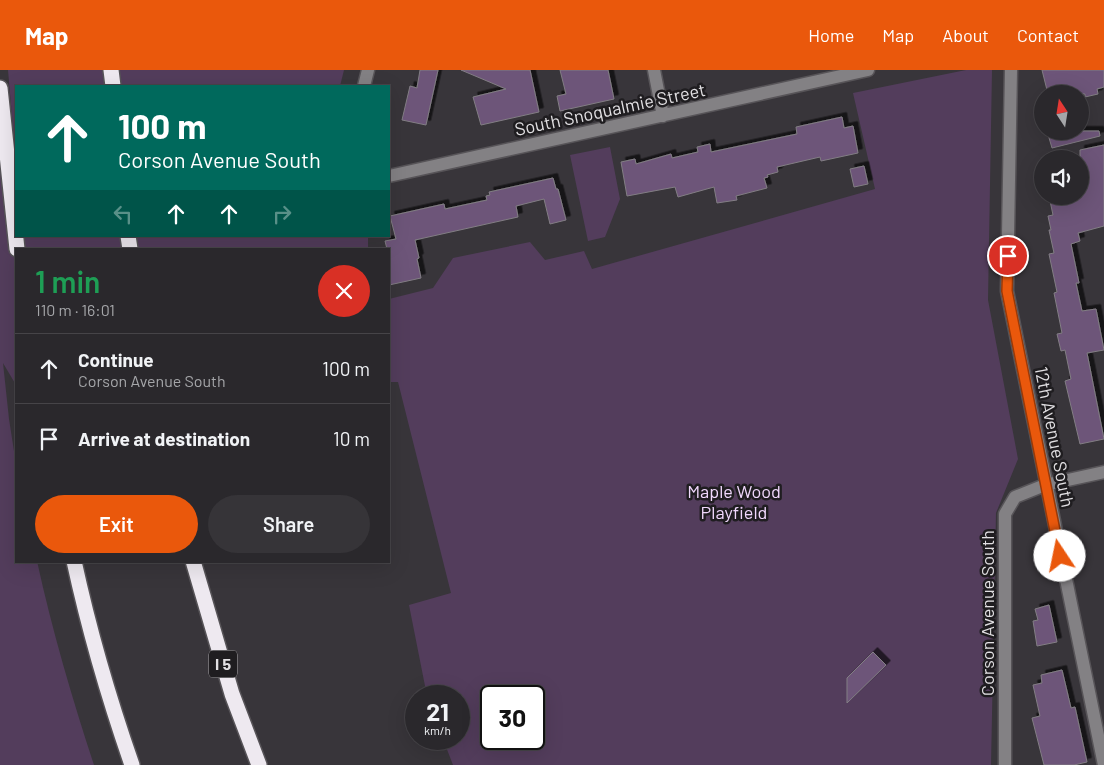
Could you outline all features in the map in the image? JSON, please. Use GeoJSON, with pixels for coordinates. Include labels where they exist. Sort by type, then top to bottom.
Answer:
{"type":"FeatureCollection","features":[{"type":"Feature","properties":{"kind":"highway"},"geometry":{"type":"LineString","coordinates":[[111,70],[113,85]]}},
{"type":"Feature","properties":{"kind":"highway"},"geometry":{"type":"LineString","coordinates":[[0,88],[3,131],[15,225]]}},
{"type":"Feature","properties":{"kind":"highway"},"geometry":{"type":"LineString","coordinates":[[74,563],[81,594],[132,765]]}},
{"type":"Feature","properties":{"kind":"highway","name":"I 5"},"geometry":{"type":"LineString","coordinates":[[194,563],[232,694],[259,765]]}},
{"type":"Feature","properties":{"kind":"street"},"geometry":{"type":"LineString","coordinates":[[364,85],[368,70]]}},
{"type":"Feature","properties":{"kind":"street"},"geometry":{"type":"LineString","coordinates":[[654,70],[663,116]]}},
{"type":"Feature","properties":{"kind":"street","name":"South Snoqualmie Street"},"geometry":{"type":"LineString","coordinates":[[390,176],[868,70]]}},
{"type":"Feature","properties":{"kind":"street","name":"12th Avenue South"},"geometry":{"type":"LineString","coordinates":[[1011,70],[1007,291],[1104,765]]}},
{"type":"Feature","properties":{"kind":"street","name":"Corson Avenue South"},"geometry":{"type":"LineString","coordinates":[[1005,765],[1005,514],[1015,497],[1046,484],[1104,472]]}},
{"type":"Feature","properties":{"kind":"green space"},"geometry":{"type":"Polygon","coordinates":[[[8,70],[344,70],[340,85],[15,85],[15,151],[8,70]]]}},
{"type":"Feature","properties":{"kind":"green space","name":"Maple Wood Playfield"},"geometry":{"type":"Polygon","coordinates":[[[966,70],[992,70],[988,300],[1018,459],[996,513],[991,765],[453,765],[447,750],[470,750],[470,685],[425,685],[409,605],[451,593],[398,382],[390,382],[390,299],[433,288],[453,258],[530,242],[545,260],[584,251],[592,269],[875,189],[853,93],[966,70]]]}},
{"type":"Feature","properties":{"kind":"green space"},"geometry":{"type":"Polygon","coordinates":[[[610,147],[620,199],[605,237],[588,241],[570,155],[610,147]]]}},
{"type":"Feature","properties":{"kind":"green space"},"geometry":{"type":"Polygon","coordinates":[[[15,151],[15,237],[368,237],[368,248],[15,248],[15,383],[3,363],[15,458],[15,563],[37,563],[63,664],[94,765],[0,765],[0,164],[15,151]]]}},
{"type":"Feature","properties":{"kind":"building"},"geometry":{"type":"Polygon","coordinates":[[[420,70],[438,70],[426,125],[402,120],[410,86],[417,88],[420,70]]]}},
{"type":"Feature","properties":{"kind":"building"},"geometry":{"type":"Polygon","coordinates":[[[461,70],[530,70],[539,112],[481,125],[473,97],[506,89],[461,70]]]}},
{"type":"Feature","properties":{"kind":"building"},"geometry":{"type":"Polygon","coordinates":[[[560,70],[608,70],[614,99],[560,111],[557,96],[566,94],[560,70]]]}},
{"type":"Feature","properties":{"kind":"building"},"geometry":{"type":"Polygon","coordinates":[[[1042,70],[1104,70],[1104,87],[1097,89],[1098,94],[1089,96],[1089,85],[1046,85],[1042,70]]]}},
{"type":"Feature","properties":{"kind":"building"},"geometry":{"type":"Polygon","coordinates":[[[842,117],[844,128],[853,126],[858,153],[821,161],[820,157],[777,167],[778,172],[767,175],[768,177],[764,178],[767,188],[736,196],[737,200],[717,203],[714,187],[678,197],[675,187],[627,196],[621,162],[635,159],[636,164],[671,154],[672,158],[698,152],[697,147],[710,144],[711,152],[797,134],[796,127],[842,117]]]}},
{"type":"Feature","properties":{"kind":"building"},"geometry":{"type":"Polygon","coordinates":[[[1089,131],[1099,131],[1100,136],[1089,139],[1089,131]]]}},
{"type":"Feature","properties":{"kind":"building"},"geometry":{"type":"Polygon","coordinates":[[[1050,140],[1084,140],[1052,148],[1050,140]]]}},
{"type":"Feature","properties":{"kind":"building"},"geometry":{"type":"Polygon","coordinates":[[[1104,145],[1104,226],[1078,233],[1080,241],[1071,244],[1079,283],[1076,283],[1082,311],[1096,309],[1104,350],[1087,353],[1104,439],[1080,444],[1065,381],[1071,379],[1065,350],[1061,351],[1057,334],[1062,333],[1054,293],[1057,292],[1049,254],[1054,253],[1048,216],[1053,215],[1051,205],[1089,205],[1089,150],[1080,150],[1104,145]]]}},
{"type":"Feature","properties":{"kind":"building"},"geometry":{"type":"Polygon","coordinates":[[[864,166],[868,184],[854,187],[850,169],[864,166]]]}},
{"type":"Feature","properties":{"kind":"building"},"geometry":{"type":"Polygon","coordinates":[[[553,178],[556,189],[558,189],[566,220],[550,224],[544,199],[516,206],[518,217],[415,240],[421,278],[390,285],[390,248],[387,248],[385,241],[396,239],[390,216],[444,204],[445,209],[487,200],[486,196],[490,195],[489,192],[553,178]]]}},
{"type":"Feature","properties":{"kind":"building"},"geometry":{"type":"Polygon","coordinates":[[[1049,605],[1057,642],[1037,646],[1033,621],[1038,620],[1035,609],[1049,605]]]}},
{"type":"Feature","properties":{"kind":"building"},"geometry":{"type":"Polygon","coordinates":[[[873,652],[886,665],[847,703],[847,678],[873,652]]]}},
{"type":"Feature","properties":{"kind":"building"},"geometry":{"type":"Polygon","coordinates":[[[1062,670],[1071,708],[1075,707],[1087,762],[1074,765],[1044,765],[1032,718],[1040,716],[1033,685],[1042,683],[1041,675],[1062,670]]]}},
{"type":"Feature","properties":{"kind":"route"},"geometry":{"type":"LineString","coordinates":[[1008,256],[1007,291],[1060,556]]}}]}
